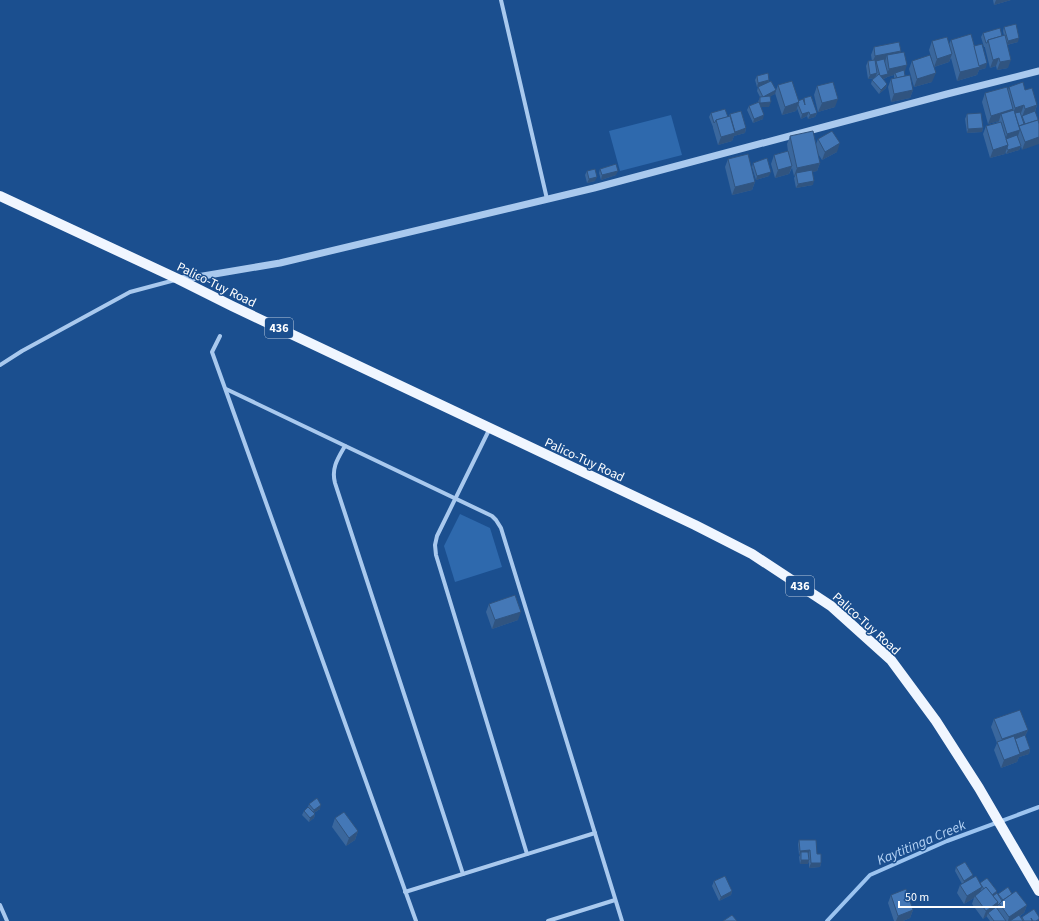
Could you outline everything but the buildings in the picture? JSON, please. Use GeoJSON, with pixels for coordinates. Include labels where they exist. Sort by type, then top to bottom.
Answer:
{"type":"FeatureCollection","features":[{"type":"Feature","properties":{"kind":"main road","name":"Palico-Tuy Road"},"geometry":{"type":"LineString","coordinates":[[0,196],[695,525],[752,554],[831,606],[891,660],[936,721],[979,788],[1039,891]]}},
{"type":"Feature","properties":{"kind":"street"},"geometry":{"type":"LineString","coordinates":[[501,0],[547,199]]}},
{"type":"Feature","properties":{"kind":"street"},"geometry":{"type":"LineString","coordinates":[[0,365],[22,351],[130,292],[178,279],[280,263],[547,199],[1039,71]]}},
{"type":"Feature","properties":{"kind":"street"},"geometry":{"type":"LineString","coordinates":[[220,336],[212,352],[416,921]]}},
{"type":"Feature","properties":{"kind":"street"},"geometry":{"type":"LineString","coordinates":[[226,389],[492,516],[496,520],[501,528],[622,921]]}},
{"type":"Feature","properties":{"kind":"street"},"geometry":{"type":"LineString","coordinates":[[491,428],[437,536],[435,545],[436,555],[528,854]]}},
{"type":"Feature","properties":{"kind":"street"},"geometry":{"type":"LineString","coordinates":[[345,446],[335,464],[333,475],[463,874]]}},
{"type":"Feature","properties":{"kind":"street"},"geometry":{"type":"LineString","coordinates":[[405,892],[595,833]]}},
{"type":"Feature","properties":{"kind":"street"},"geometry":{"type":"LineString","coordinates":[[548,921],[616,900]]}},
{"type":"Feature","properties":{"kind":"street"},"geometry":{"type":"LineString","coordinates":[[0,905],[7,921]]}},
{"type":"Feature","properties":{"kind":"shaded area"},"geometry":{"type":"Polygon","coordinates":[[[671,115],[682,155],[620,171],[609,131],[671,115]]]}},
{"type":"Feature","properties":{"kind":"shaded area"},"geometry":{"type":"Polygon","coordinates":[[[460,514],[490,528],[502,567],[455,582],[444,546],[460,514]]]}},
{"type":"Feature","properties":{"kind":"waterway","name":"Kaytitinga Creek"},"geometry":{"type":"LineString","coordinates":[[827,921],[870,875],[947,841],[1039,807]]}}]}
